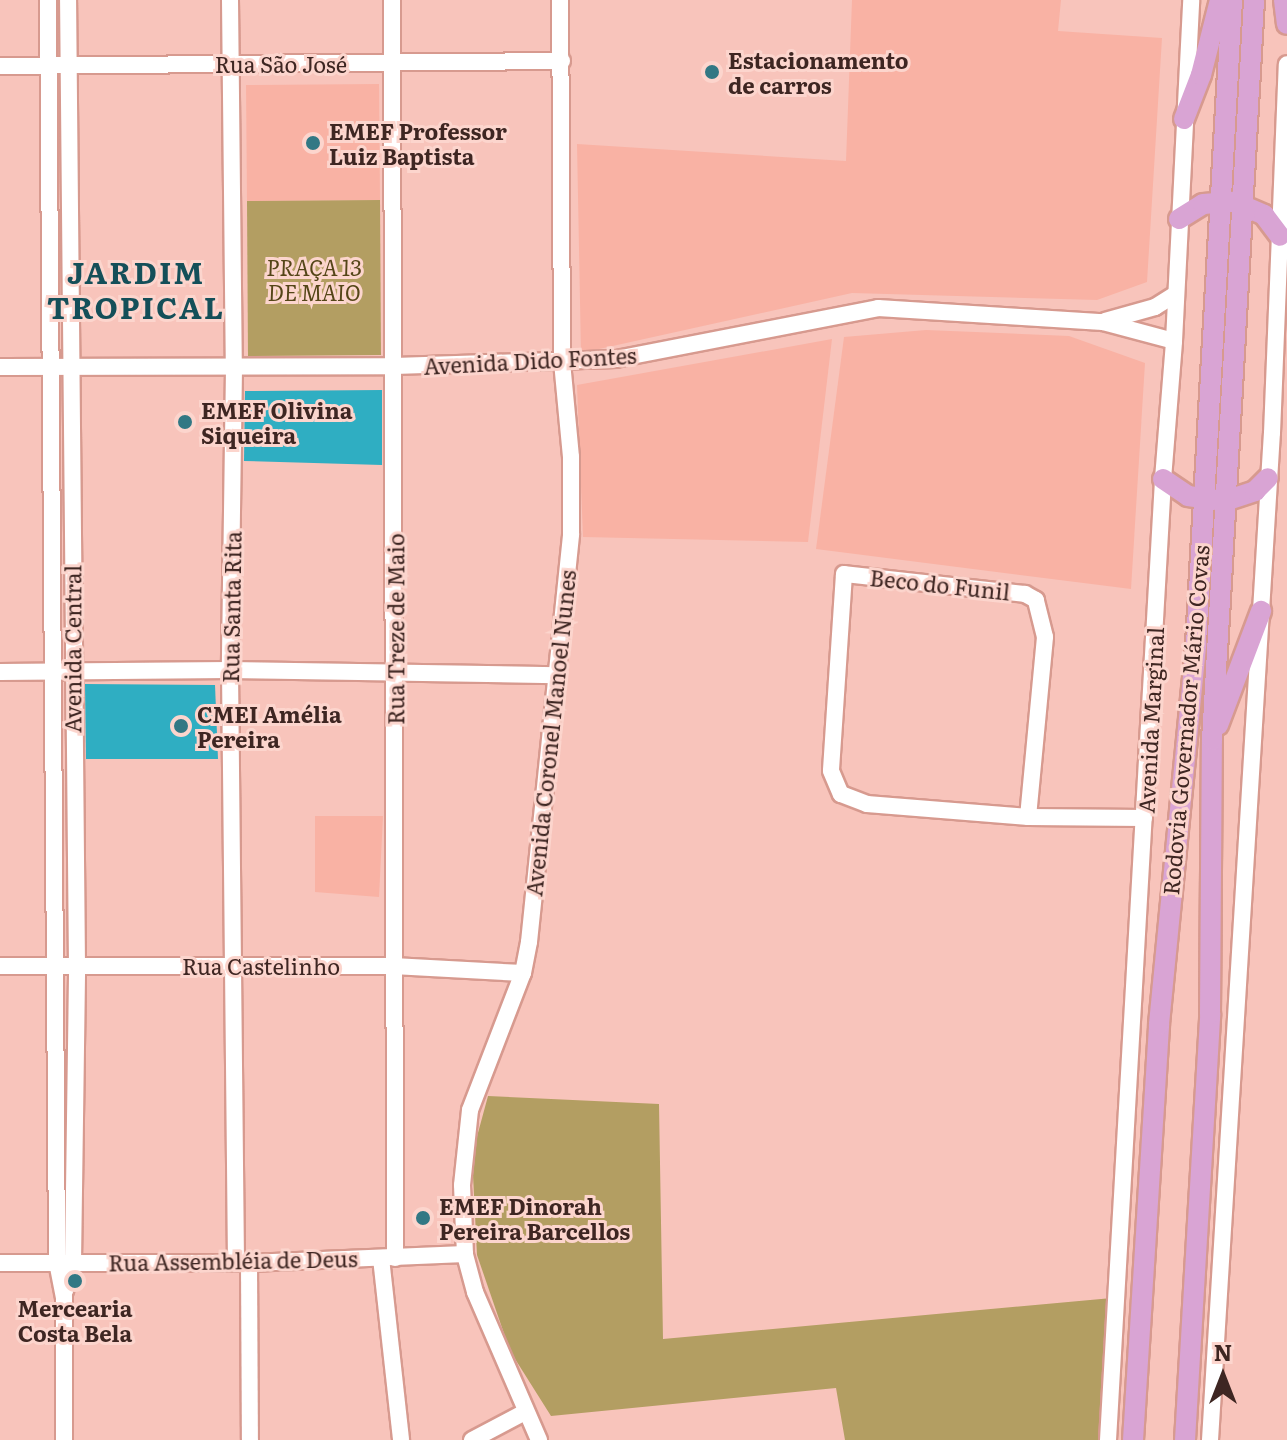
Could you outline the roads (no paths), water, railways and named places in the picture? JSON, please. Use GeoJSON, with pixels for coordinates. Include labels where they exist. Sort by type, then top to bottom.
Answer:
{"type":"FeatureCollection","features":[{"type":"Feature","properties":{"kind":"main road"},"geometry":{"type":"LineString","coordinates":[[1184,119],[1201,75],[1220,0]]}},
{"type":"Feature","properties":{"kind":"main road","name":"Rodovia Governador Mário Covas"},"geometry":{"type":"LineString","coordinates":[[1133,1440],[1159,1024],[1189,729],[1232,0]]}},
{"type":"Feature","properties":{"kind":"main road","name":"Rodovia Governador Mário Covas"},"geometry":{"type":"LineString","coordinates":[[1185,1440],[1210,1014],[1212,740],[1254,0]]}},
{"type":"Feature","properties":{"kind":"main road"},"geometry":{"type":"LineString","coordinates":[[1284,0],[1287,24]]}},
{"type":"Feature","properties":{"kind":"main road"},"geometry":{"type":"LineString","coordinates":[[1179,219],[1203,204],[1221,201],[1244,204],[1264,215],[1280,236]]}},
{"type":"Feature","properties":{"kind":"main road"},"geometry":{"type":"LineString","coordinates":[[1163,479],[1177,491],[1202,499],[1225,501],[1255,491],[1268,478]]}},
{"type":"Feature","properties":{"kind":"main road"},"geometry":{"type":"LineString","coordinates":[[1212,740],[1261,611]]}},
{"type":"Feature","properties":{"kind":"street","name":"Avenida Central"},"geometry":{"type":"LineString","coordinates":[[48,0],[56,966],[65,1262]]}},
{"type":"Feature","properties":{"kind":"street","name":"Avenida Central"},"geometry":{"type":"LineString","coordinates":[[64,1440],[64,1297],[77,966],[68,0]]}},
{"type":"Feature","properties":{"kind":"street","name":"Rua Santa Rita"},"geometry":{"type":"LineString","coordinates":[[230,0],[234,368],[230,670],[242,1263],[250,1440]]}},
{"type":"Feature","properties":{"kind":"street","name":"Rua Treze de Maio"},"geometry":{"type":"LineString","coordinates":[[392,0],[396,673],[388,1258],[401,1440]]}},
{"type":"Feature","properties":{"kind":"street","name":"Avenida Coronel Manoel Nunes"},"geometry":{"type":"LineString","coordinates":[[539,1440],[475,1292],[465,1254],[462,1185],[467,1122],[523,973],[573,503],[562,361],[560,0]]}},
{"type":"Feature","properties":{"kind":"street","name":"Avenida Marginal"},"geometry":{"type":"LineString","coordinates":[[1108,1440],[1163,479],[1174,341],[1191,0]]}},
{"type":"Feature","properties":{"kind":"street","name":"Rua São José"},"geometry":{"type":"LineString","coordinates":[[0,66],[562,61]]}},
{"type":"Feature","properties":{"kind":"street"},"geometry":{"type":"LineString","coordinates":[[1210,1440],[1268,478],[1280,402],[1280,236],[1287,64]]}},
{"type":"Feature","properties":{"kind":"street","name":"Avenida Dido Fontes"},"geometry":{"type":"LineString","coordinates":[[1103,322],[1155,307],[1174,295]]}},
{"type":"Feature","properties":{"kind":"street","name":"Avenida Dido Fontes"},"geometry":{"type":"LineString","coordinates":[[0,367],[234,368],[562,361],[655,353],[878,308],[1103,322],[1174,341]]}},
{"type":"Feature","properties":{"kind":"street","name":"Beco do Funil"},"geometry":{"type":"LineString","coordinates":[[1028,817],[1045,637],[1036,600],[1025,594],[844,574],[831,771],[841,794],[867,804],[1028,817],[1144,818]]}},
{"type":"Feature","properties":{"kind":"street"},"geometry":{"type":"LineString","coordinates":[[0,672],[72,674],[230,670],[557,675]]}},
{"type":"Feature","properties":{"kind":"street","name":"Rua Castelinho"},"geometry":{"type":"LineString","coordinates":[[0,966],[393,966],[523,973]]}},
{"type":"Feature","properties":{"kind":"street","name":"Rua Assembléia de Deus"},"geometry":{"type":"LineString","coordinates":[[0,1263],[242,1263],[465,1254]]}},
{"type":"Feature","properties":{"kind":"street"},"geometry":{"type":"LineString","coordinates":[[472,1440],[525,1412]]}},
{"type":"Feature","properties":{"kind":"place","name":"Estacionamento de carros"},"geometry":{"type":"Point","coordinates":[712,72]}},
{"type":"Feature","properties":{"kind":"place","name":"EMEF Professor Luiz Baptista"},"geometry":{"type":"Point","coordinates":[313,143]}},
{"type":"Feature","properties":{"kind":"place","name":"EMEF Olivina Siqueira"},"geometry":{"type":"Point","coordinates":[185,422]}},
{"type":"Feature","properties":{"kind":"place","name":"CMEI Amélia Pereira"},"geometry":{"type":"Point","coordinates":[181,726]}},
{"type":"Feature","properties":{"kind":"place","name":"EMEF Dinorah Pereira Barcellos"},"geometry":{"type":"Point","coordinates":[423,1218]}},
{"type":"Feature","properties":{"kind":"place","name":"Mercearia Costa Bela"},"geometry":{"type":"Point","coordinates":[75,1281]}},
{"type":"Feature","properties":{"kind":"district","name":"JARDIM TROPICAL"},"geometry":{"type":"Point","coordinates":[136,288]}},
{"type":"Feature","properties":{"kind":"park label","name":"PRAÇA 13 DE MAIO"},"geometry":{"type":"Point","coordinates":[314,278]}}]}
